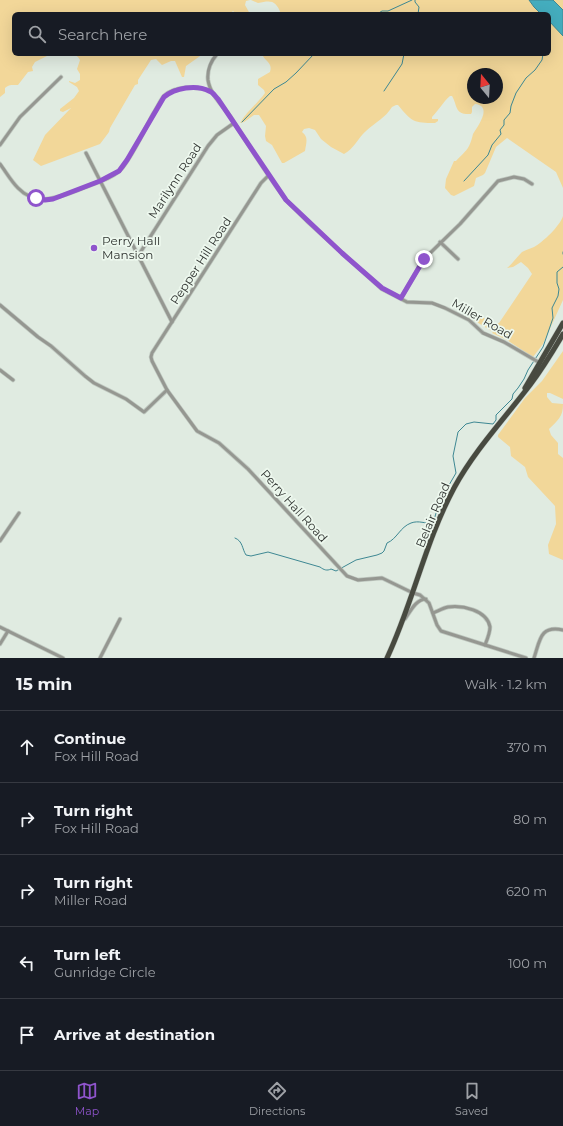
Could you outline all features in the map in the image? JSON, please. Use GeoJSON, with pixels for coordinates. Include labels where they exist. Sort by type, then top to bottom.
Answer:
{"type":"FeatureCollection","features":[{"type":"Feature","properties":{"kind":"highway","name":"Belair Road"},"geometry":{"type":"LineString","coordinates":[[387,658],[402,622],[436,529],[454,488],[474,456],[522,394],[530,386],[538,362],[563,323]]}},
{"type":"Feature","properties":{"kind":"highway","name":"Belair Road"},"geometry":{"type":"LineString","coordinates":[[538,362],[563,334]]}},
{"type":"Feature","properties":{"kind":"street","name":"Miller Road"},"geometry":{"type":"LineString","coordinates":[[216,56],[209,70],[207,79],[211,91],[234,123],[268,176],[286,200],[307,221],[382,288],[413,303],[428,302],[437,304],[465,317],[483,333],[504,342],[538,362]]}},
{"type":"Feature","properties":{"kind":"street"},"geometry":{"type":"LineString","coordinates":[[0,145],[20,117],[61,77]]}},
{"type":"Feature","properties":{"kind":"street"},"geometry":{"type":"LineString","coordinates":[[0,164],[21,191],[40,199],[53,199],[100,181],[114,174],[123,166],[164,97],[173,91],[185,88],[211,91]]}},
{"type":"Feature","properties":{"kind":"street","name":"Marilynn Road"},"geometry":{"type":"LineString","coordinates":[[138,256],[208,146],[217,135],[234,123]]}},
{"type":"Feature","properties":{"kind":"street"},"geometry":{"type":"LineString","coordinates":[[86,153],[172,322]]}},
{"type":"Feature","properties":{"kind":"street","name":"Pepper Hill Road"},"geometry":{"type":"LineString","coordinates":[[151,357],[152,353],[172,322],[268,176]]}},
{"type":"Feature","properties":{"kind":"street"},"geometry":{"type":"LineString","coordinates":[[401,298],[424,259],[460,224],[498,181],[514,177],[524,179],[532,184]]}},
{"type":"Feature","properties":{"kind":"street"},"geometry":{"type":"LineString","coordinates":[[440,242],[458,259]]}},
{"type":"Feature","properties":{"kind":"street"},"geometry":{"type":"LineString","coordinates":[[0,305],[94,383],[120,395],[144,412],[167,390]]}},
{"type":"Feature","properties":{"kind":"street","name":"Perry Hall Road"},"geometry":{"type":"LineString","coordinates":[[151,357],[167,390],[196,431],[219,443],[251,472],[340,569],[354,580],[382,578],[426,599]]}},
{"type":"Feature","properties":{"kind":"street"},"geometry":{"type":"LineString","coordinates":[[0,370],[13,380]]}},
{"type":"Feature","properties":{"kind":"street"},"geometry":{"type":"LineString","coordinates":[[0,541],[20,513]]}},
{"type":"Feature","properties":{"kind":"street"},"geometry":{"type":"LineString","coordinates":[[402,622],[417,603],[422,599],[426,599],[429,603],[437,626],[441,631],[526,658]]}},
{"type":"Feature","properties":{"kind":"street"},"geometry":{"type":"LineString","coordinates":[[433,613],[445,608],[455,607],[482,614],[490,626],[486,646]]}},
{"type":"Feature","properties":{"kind":"street"},"geometry":{"type":"LineString","coordinates":[[100,658],[120,619]]}},
{"type":"Feature","properties":{"kind":"street"},"geometry":{"type":"LineString","coordinates":[[0,627],[63,658]]}},
{"type":"Feature","properties":{"kind":"street"},"geometry":{"type":"LineString","coordinates":[[534,658],[543,634],[551,629],[563,630]]}},
{"type":"Feature","properties":{"kind":"street"},"geometry":{"type":"LineString","coordinates":[[0,644],[8,631]]}},
{"type":"Feature","properties":{"kind":"shaded area"},"geometry":{"type":"Polygon","coordinates":[[[0,0],[250,0],[246,1],[245,5],[249,12],[12,12],[12,56],[47,56],[35,62],[32,67],[33,71],[28,72],[18,85],[11,85],[5,88],[5,93],[0,97],[0,0]]]}},
{"type":"Feature","properties":{"kind":"shaded area"},"geometry":{"type":"Polygon","coordinates":[[[251,0],[563,0],[563,188],[556,172],[507,138],[496,147],[485,173],[476,178],[474,186],[454,196],[451,195],[445,188],[446,179],[454,161],[456,161],[469,146],[473,134],[481,122],[484,112],[483,108],[475,104],[472,107],[471,114],[462,113],[457,109],[452,96],[448,98],[432,117],[432,119],[438,119],[435,123],[418,122],[410,118],[398,105],[392,107],[363,134],[351,149],[344,154],[331,147],[321,139],[315,130],[309,128],[304,129],[302,132],[306,136],[305,151],[284,163],[282,163],[272,145],[266,141],[266,126],[259,115],[254,115],[240,123],[265,93],[264,90],[258,85],[258,79],[270,72],[271,69],[270,64],[263,56],[551,56],[551,12],[280,12],[277,6],[270,1],[258,3],[251,0]]]}},
{"type":"Feature","properties":{"kind":"shaded area"},"geometry":{"type":"Polygon","coordinates":[[[77,56],[200,56],[186,66],[184,77],[182,77],[175,61],[162,65],[156,59],[151,60],[138,80],[138,84],[135,85],[109,132],[100,144],[41,166],[33,160],[45,135],[71,108],[63,112],[60,111],[60,109],[74,98],[79,91],[77,87],[69,82],[75,83],[80,80],[80,74],[77,69],[80,60],[77,56]]]}},
{"type":"Feature","properties":{"kind":"shaded area"},"geometry":{"type":"Polygon","coordinates":[[[563,216],[563,300],[543,344],[533,357],[462,313],[484,318],[492,323],[499,323],[532,274],[521,262],[513,267],[507,268],[522,252],[538,245],[546,238],[555,229],[563,216]]]}},
{"type":"Feature","properties":{"kind":"shaded area"},"geometry":{"type":"Polygon","coordinates":[[[563,351],[563,399],[550,393],[547,393],[547,397],[552,403],[563,404],[561,415],[549,429],[551,435],[558,443],[558,454],[563,458],[563,560],[549,554],[548,545],[556,524],[555,506],[528,477],[525,467],[511,456],[510,447],[498,437],[498,435],[525,398],[542,381],[563,351]]]}},
{"type":"Feature","properties":{"kind":"water"},"geometry":{"type":"Polygon","coordinates":[[[529,0],[553,0],[563,10],[563,36],[551,23],[551,12],[539,12],[529,0]]]}},
{"type":"Feature","properties":{"kind":"waterway"},"geometry":{"type":"LineString","coordinates":[[380,12],[388,11],[412,0]]}},
{"type":"Feature","properties":{"kind":"waterway"},"geometry":{"type":"LineString","coordinates":[[415,0],[419,7],[418,12]]}},
{"type":"Feature","properties":{"kind":"waterway"},"geometry":{"type":"LineString","coordinates":[[242,122],[274,89],[286,82],[312,56]]}},
{"type":"Feature","properties":{"kind":"waterway"},"geometry":{"type":"LineString","coordinates":[[384,91],[402,64],[404,56]]}},
{"type":"Feature","properties":{"kind":"waterway"},"geometry":{"type":"LineString","coordinates":[[464,181],[488,155],[492,145],[501,134],[500,130],[504,125],[504,120],[510,113],[516,93],[526,78],[535,70],[542,60],[543,56]]}},
{"type":"Feature","properties":{"kind":"waterway"},"geometry":{"type":"LineString","coordinates":[[235,538],[241,543],[246,555],[251,556],[268,552],[326,570],[331,569],[336,571],[356,560],[382,553],[387,543],[411,523],[433,523],[445,492],[456,473],[453,456],[458,432],[466,424],[474,422],[493,424],[496,420],[496,415],[512,399],[513,394],[524,379],[543,347],[553,318],[552,308],[558,296],[559,289],[557,283],[557,272],[563,267]]}},
{"type":"Feature","properties":{"kind":"place","name":"Perry Hall Mansion"},"geometry":{"type":"Point","coordinates":[94,248]}},
{"type":"Feature","properties":{"kind":"route"},"geometry":{"type":"LineString","coordinates":[[36,198],[49,200],[60,197],[100,181],[119,171],[164,97],[178,89],[201,89],[211,91],[218,99],[250,146],[268,176],[286,200],[307,221],[382,288],[401,298],[424,259]]}}]}
